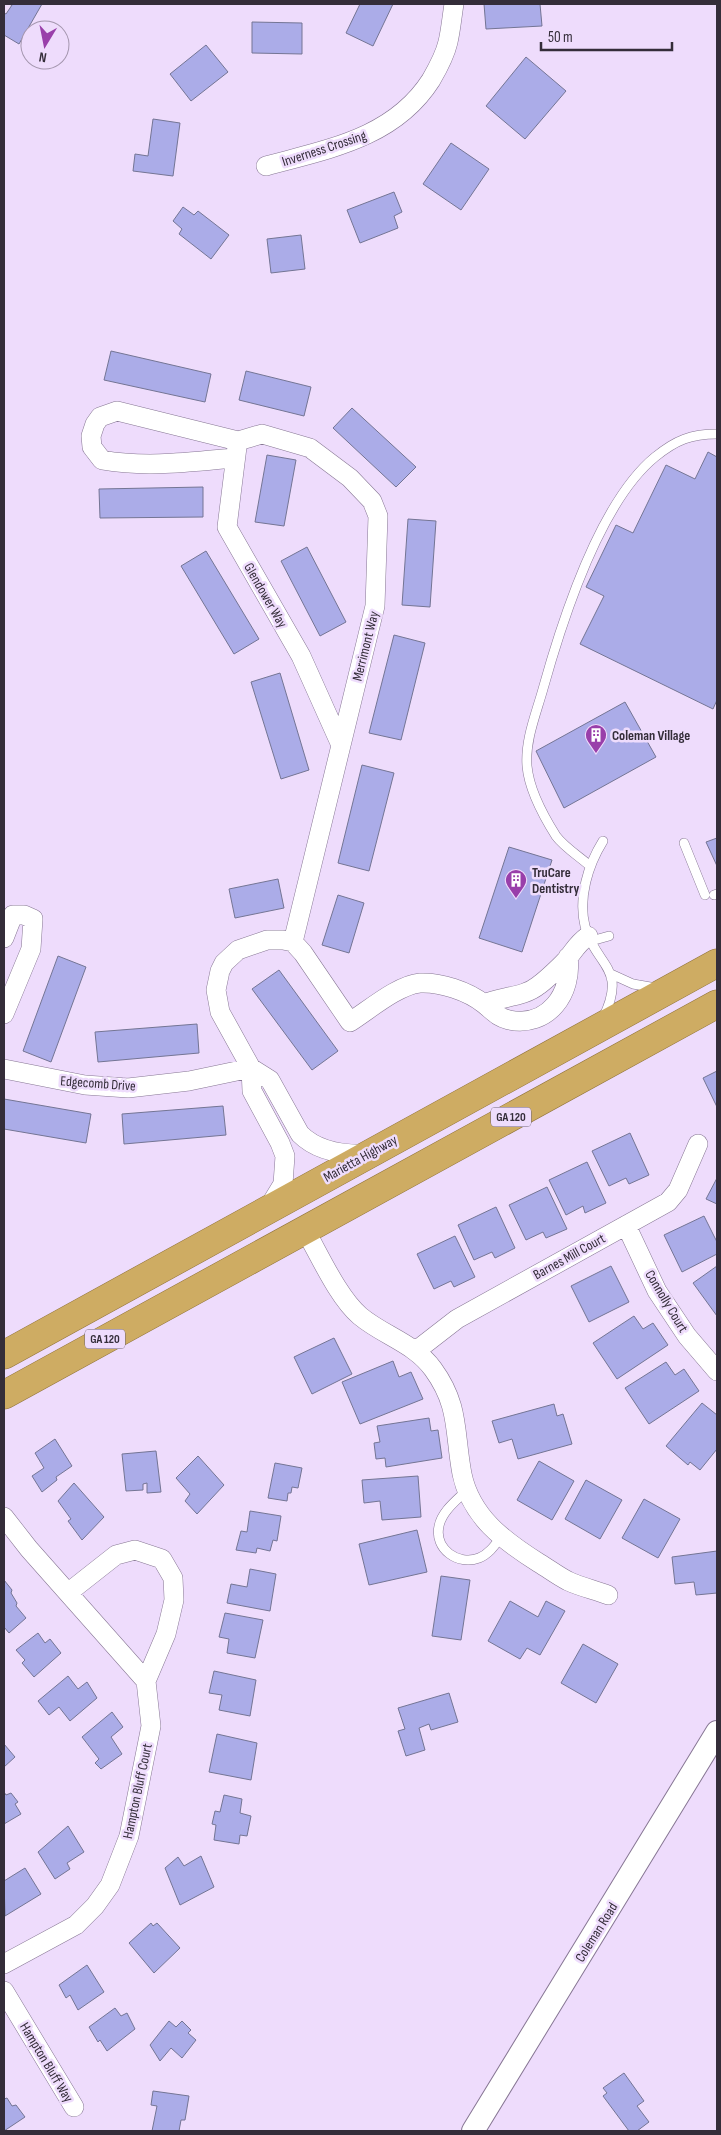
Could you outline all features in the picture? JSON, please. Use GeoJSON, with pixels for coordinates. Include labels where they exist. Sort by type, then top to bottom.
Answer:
{"type":"FeatureCollection","features":[{"type":"Feature","properties":{"kind":"highway","name":"Marietta Highway"},"geometry":{"type":"LineString","coordinates":[[4,1355],[717,962]]}},
{"type":"Feature","properties":{"kind":"highway","name":"GA 120"},"geometry":{"type":"LineString","coordinates":[[4,1395],[717,1004]]}},
{"type":"Feature","properties":{"kind":"street","name":"Inverness Crossing"},"geometry":{"type":"LineString","coordinates":[[266,166],[358,139],[381,129],[402,114],[423,92],[439,66],[448,43],[454,4]]}},
{"type":"Feature","properties":{"kind":"street","name":"Merrimont Way"},"geometry":{"type":"LineString","coordinates":[[236,450],[117,411],[100,417],[95,424],[91,436],[92,447],[102,460],[151,465],[236,450],[262,434],[310,448],[350,478],[372,501],[378,516],[375,606],[340,743],[293,942]]}},
{"type":"Feature","properties":{"kind":"street","name":"Glendower Way"},"geometry":{"type":"LineString","coordinates":[[236,450],[227,527],[301,656],[340,743]]}},
{"type":"Feature","properties":{"kind":"street"},"geometry":{"type":"LineString","coordinates":[[4,938],[13,915],[24,915],[33,919],[31,949],[4,1014]]}},
{"type":"Feature","properties":{"kind":"street"},"geometry":{"type":"LineString","coordinates":[[484,1004],[531,990],[568,957],[575,946],[590,938]]}},
{"type":"Feature","properties":{"kind":"street"},"geometry":{"type":"LineString","coordinates":[[266,1210],[283,1184],[286,1162],[280,1143],[252,1092],[251,1068],[220,1012],[216,990],[220,971],[230,956],[246,947],[267,940],[293,942],[303,953],[350,1022],[399,990],[418,983],[444,985],[484,1004],[494,1014],[509,1020],[526,1021],[554,1009],[563,996],[570,973],[568,957]]}},
{"type":"Feature","properties":{"kind":"street"},"geometry":{"type":"LineString","coordinates":[[251,1068],[270,1080],[300,1134],[306,1140],[333,1152],[368,1154]]}},
{"type":"Feature","properties":{"kind":"street","name":"Edgecomb Drive"},"geometry":{"type":"LineString","coordinates":[[4,1069],[85,1085],[128,1088],[189,1081],[251,1068]]}},
{"type":"Feature","properties":{"kind":"street","name":"Barnes Mill Court"},"geometry":{"type":"LineString","coordinates":[[417,1350],[465,1314],[668,1202],[678,1190],[698,1144]]}},
{"type":"Feature","properties":{"kind":"street","name":"Connolly Court"},"geometry":{"type":"LineString","coordinates":[[626,1225],[657,1291],[687,1336],[717,1371]]}},
{"type":"Feature","properties":{"kind":"street"},"geometry":{"type":"LineString","coordinates":[[305,1230],[339,1288],[360,1315],[417,1350],[433,1369],[452,1404],[463,1475],[467,1490],[478,1511],[502,1537],[568,1581],[608,1594]]}},
{"type":"Feature","properties":{"kind":"street"},"geometry":{"type":"LineString","coordinates":[[4,1517],[29,1549],[146,1681]]}},
{"type":"Feature","properties":{"kind":"street","name":"Hampton Bluff Court"},"geometry":{"type":"LineString","coordinates":[[4,1964],[76,1925],[95,1906],[110,1884],[129,1836],[151,1726],[146,1681],[166,1634],[174,1600],[173,1578],[162,1559],[135,1550],[116,1555],[69,1592]]}},
{"type":"Feature","properties":{"kind":"street","name":"Coleman Road"},"geometry":{"type":"LineString","coordinates":[[473,2131],[717,1732]]}},
{"type":"Feature","properties":{"kind":"street","name":"Hampton Bluff Way"},"geometry":{"type":"LineString","coordinates":[[4,1991],[74,2107]]}},
{"type":"Feature","properties":{"kind":"lane"},"geometry":{"type":"LineString","coordinates":[[590,866],[557,837],[533,790],[527,766],[530,733],[559,632],[585,566],[616,505],[635,477],[654,457],[675,442],[697,434],[717,434]]}},
{"type":"Feature","properties":{"kind":"lane"},"geometry":{"type":"LineString","coordinates":[[603,841],[590,866],[583,902],[585,926],[590,938],[612,974],[643,986],[673,987]]}},
{"type":"Feature","properties":{"kind":"lane"},"geometry":{"type":"LineString","coordinates":[[684,843],[712,895]]}},
{"type":"Feature","properties":{"kind":"lane"},"geometry":{"type":"LineString","coordinates":[[590,938],[609,936]]}},
{"type":"Feature","properties":{"kind":"lane"},"geometry":{"type":"LineString","coordinates":[[596,1029],[609,1002],[612,974]]}},
{"type":"Feature","properties":{"kind":"lane"},"geometry":{"type":"LineString","coordinates":[[467,1490],[450,1506],[441,1521],[438,1533],[442,1546],[448,1553],[459,1559],[471,1560],[489,1552],[502,1537]]}},
{"type":"Feature","properties":{"kind":"building"},"geometry":{"type":"Polygon","coordinates":[[[8,4],[42,4],[33,20],[20,20],[19,44],[4,35],[4,13],[6,14],[12,5],[8,4]]]}},
{"type":"Feature","properties":{"kind":"building"},"geometry":{"type":"Polygon","coordinates":[[[360,4],[393,4],[373,46],[346,33],[360,4]]]}},
{"type":"Feature","properties":{"kind":"building"},"geometry":{"type":"Polygon","coordinates":[[[484,4],[540,4],[542,26],[486,29],[484,4]]]}},
{"type":"Feature","properties":{"kind":"building"},"geometry":{"type":"Polygon","coordinates":[[[252,22],[302,23],[302,54],[252,53],[252,22]]]}},
{"type":"Feature","properties":{"kind":"building"},"geometry":{"type":"Polygon","coordinates":[[[206,45],[228,72],[191,101],[170,74],[206,45]]]}},
{"type":"Feature","properties":{"kind":"building"},"geometry":{"type":"Polygon","coordinates":[[[526,57],[566,91],[525,139],[486,106],[526,57]]]}},
{"type":"Feature","properties":{"kind":"building"},"geometry":{"type":"Polygon","coordinates":[[[153,119],[180,123],[173,176],[133,171],[135,154],[148,156],[153,119]]]}},
{"type":"Feature","properties":{"kind":"building"},"geometry":{"type":"Polygon","coordinates":[[[451,143],[489,169],[461,210],[423,184],[451,143]]]}},
{"type":"Feature","properties":{"kind":"building"},"geometry":{"type":"Polygon","coordinates":[[[394,192],[402,212],[394,216],[398,228],[360,243],[347,210],[394,192]]]}},
{"type":"Feature","properties":{"kind":"building"},"geometry":{"type":"Polygon","coordinates":[[[183,207],[194,215],[198,211],[229,235],[211,259],[179,234],[182,229],[173,221],[183,207]]]}},
{"type":"Feature","properties":{"kind":"building"},"geometry":{"type":"Polygon","coordinates":[[[301,235],[305,269],[271,273],[267,239],[301,235]]]}},
{"type":"Feature","properties":{"kind":"building"},"geometry":{"type":"Polygon","coordinates":[[[111,351],[211,374],[205,402],[104,380],[111,351]]]}},
{"type":"Feature","properties":{"kind":"building"},"geometry":{"type":"Polygon","coordinates":[[[246,371],[311,387],[304,416],[239,400],[246,371]]]}},
{"type":"Feature","properties":{"kind":"building"},"geometry":{"type":"Polygon","coordinates":[[[352,408],[416,467],[396,487],[333,428],[352,408]]]}},
{"type":"Feature","properties":{"kind":"building"},"geometry":{"type":"Polygon","coordinates":[[[708,452],[717,457],[717,700],[713,709],[580,644],[604,596],[586,587],[616,525],[633,533],[666,465],[695,479],[708,452]]]}},
{"type":"Feature","properties":{"kind":"building"},"geometry":{"type":"Polygon","coordinates":[[[267,455],[296,460],[284,526],[255,522],[267,455]]]}},
{"type":"Feature","properties":{"kind":"building"},"geometry":{"type":"Polygon","coordinates":[[[203,487],[203,517],[100,518],[99,489],[203,487]]]}},
{"type":"Feature","properties":{"kind":"building"},"geometry":{"type":"Polygon","coordinates":[[[408,519],[436,521],[430,607],[402,605],[408,519]]]}},
{"type":"Feature","properties":{"kind":"building"},"geometry":{"type":"Polygon","coordinates":[[[307,547],[346,622],[320,636],[281,561],[307,547]]]}},
{"type":"Feature","properties":{"kind":"building"},"geometry":{"type":"Polygon","coordinates":[[[206,551],[259,639],[234,654],[181,566],[206,551]]]}},
{"type":"Feature","properties":{"kind":"building"},"geometry":{"type":"Polygon","coordinates":[[[394,635],[425,643],[401,740],[369,733],[394,635]]]}},
{"type":"Feature","properties":{"kind":"building"},"geometry":{"type":"Polygon","coordinates":[[[280,673],[309,770],[281,779],[251,682],[280,673]]]}},
{"type":"Feature","properties":{"kind":"building","name":"Coleman Village"},"geometry":{"type":"Polygon","coordinates":[[[625,702],[656,757],[564,808],[536,751],[625,702]]]}},
{"type":"Feature","properties":{"kind":"building"},"geometry":{"type":"Polygon","coordinates":[[[362,765],[394,773],[369,871],[338,863],[362,765]]]}},
{"type":"Feature","properties":{"kind":"building"},"geometry":{"type":"Polygon","coordinates":[[[717,838],[717,866],[706,842],[717,838]]]}},
{"type":"Feature","properties":{"kind":"building","name":"TruCare Dentistry"},"geometry":{"type":"Polygon","coordinates":[[[509,847],[552,860],[522,952],[479,938],[509,847]]]}},
{"type":"Feature","properties":{"kind":"building"},"geometry":{"type":"Polygon","coordinates":[[[278,879],[284,908],[235,918],[229,889],[278,879]]]}},
{"type":"Feature","properties":{"kind":"building"},"geometry":{"type":"Polygon","coordinates":[[[338,895],[364,903],[349,953],[322,945],[338,895]]]}},
{"type":"Feature","properties":{"kind":"building"},"geometry":{"type":"Polygon","coordinates":[[[58,956],[86,967],[51,1062],[23,1051],[58,956]]]}},
{"type":"Feature","properties":{"kind":"building"},"geometry":{"type":"Polygon","coordinates":[[[279,970],[338,1051],[312,1070],[252,989],[279,970]]]}},
{"type":"Feature","properties":{"kind":"building"},"geometry":{"type":"Polygon","coordinates":[[[197,1024],[199,1053],[98,1062],[95,1032],[197,1024]]]}},
{"type":"Feature","properties":{"kind":"building"},"geometry":{"type":"Polygon","coordinates":[[[717,1071],[717,1107],[703,1078],[717,1071]]]}},
{"type":"Feature","properties":{"kind":"building"},"geometry":{"type":"Polygon","coordinates":[[[4,1099],[91,1114],[86,1143],[4,1129],[4,1099]]]}},
{"type":"Feature","properties":{"kind":"building"},"geometry":{"type":"Polygon","coordinates":[[[223,1106],[226,1135],[124,1144],[122,1114],[223,1106]]]}},
{"type":"Feature","properties":{"kind":"building"},"geometry":{"type":"Polygon","coordinates":[[[630,1133],[649,1175],[629,1184],[626,1178],[609,1186],[592,1151],[630,1133]]]}},
{"type":"Feature","properties":{"kind":"building"},"geometry":{"type":"Polygon","coordinates":[[[587,1162],[606,1203],[585,1213],[583,1206],[566,1215],[549,1180],[587,1162]]]}},
{"type":"Feature","properties":{"kind":"building"},"geometry":{"type":"Polygon","coordinates":[[[717,1178],[717,1204],[706,1199],[717,1178]]]}},
{"type":"Feature","properties":{"kind":"building"},"geometry":{"type":"Polygon","coordinates":[[[547,1187],[567,1229],[546,1238],[543,1232],[526,1240],[509,1205],[547,1187]]]}},
{"type":"Feature","properties":{"kind":"building"},"geometry":{"type":"Polygon","coordinates":[[[496,1207],[515,1248],[495,1258],[492,1252],[474,1260],[458,1225],[496,1207]]]}},
{"type":"Feature","properties":{"kind":"building"},"geometry":{"type":"Polygon","coordinates":[[[704,1216],[717,1242],[717,1254],[682,1272],[664,1235],[704,1216]]]}},
{"type":"Feature","properties":{"kind":"building"},"geometry":{"type":"Polygon","coordinates":[[[455,1236],[475,1277],[454,1287],[451,1281],[434,1289],[417,1254],[455,1236]]]}},
{"type":"Feature","properties":{"kind":"building"},"geometry":{"type":"Polygon","coordinates":[[[611,1266],[629,1302],[589,1322],[571,1286],[611,1266]]]}},
{"type":"Feature","properties":{"kind":"building"},"geometry":{"type":"Polygon","coordinates":[[[717,1266],[717,1316],[693,1283],[717,1266]]]}},
{"type":"Feature","properties":{"kind":"building"},"geometry":{"type":"Polygon","coordinates":[[[634,1316],[643,1329],[653,1323],[668,1345],[617,1379],[593,1343],[634,1316]]]}},
{"type":"Feature","properties":{"kind":"building"},"geometry":{"type":"Polygon","coordinates":[[[334,1338],[352,1374],[312,1394],[294,1357],[334,1338]]]}},
{"type":"Feature","properties":{"kind":"building"},"geometry":{"type":"Polygon","coordinates":[[[393,1361],[399,1377],[411,1372],[423,1399],[360,1424],[342,1382],[393,1361]]]}},
{"type":"Feature","properties":{"kind":"building"},"geometry":{"type":"Polygon","coordinates":[[[666,1362],[675,1375],[684,1369],[699,1391],[649,1424],[625,1388],[666,1362]]]}},
{"type":"Feature","properties":{"kind":"building"},"geometry":{"type":"Polygon","coordinates":[[[702,1403],[717,1415],[717,1449],[700,1470],[690,1462],[688,1465],[666,1446],[702,1403]]]}},
{"type":"Feature","properties":{"kind":"building"},"geometry":{"type":"Polygon","coordinates":[[[554,1404],[557,1416],[563,1414],[572,1444],[518,1459],[512,1439],[499,1443],[492,1421],[554,1404]]]}},
{"type":"Feature","properties":{"kind":"building"},"geometry":{"type":"Polygon","coordinates":[[[429,1418],[431,1431],[438,1430],[442,1458],[386,1467],[385,1458],[376,1459],[374,1443],[380,1442],[377,1426],[429,1418]]]}},
{"type":"Feature","properties":{"kind":"building"},"geometry":{"type":"Polygon","coordinates":[[[55,1439],[72,1466],[56,1477],[57,1480],[42,1492],[32,1476],[44,1468],[35,1453],[55,1439]]]}},
{"type":"Feature","properties":{"kind":"building"},"geometry":{"type":"Polygon","coordinates":[[[156,1451],[161,1492],[147,1493],[147,1483],[143,1484],[143,1490],[126,1491],[122,1454],[156,1451]]]}},
{"type":"Feature","properties":{"kind":"building"},"geometry":{"type":"Polygon","coordinates":[[[198,1456],[224,1485],[197,1514],[185,1501],[190,1494],[176,1478],[198,1456]]]}},
{"type":"Feature","properties":{"kind":"building"},"geometry":{"type":"Polygon","coordinates":[[[539,1461],[574,1481],[552,1520],[517,1500],[539,1461]]]}},
{"type":"Feature","properties":{"kind":"building"},"geometry":{"type":"Polygon","coordinates":[[[275,1463],[302,1468],[298,1488],[292,1487],[291,1493],[288,1493],[287,1501],[268,1498],[275,1463]]]}},
{"type":"Feature","properties":{"kind":"building"},"geometry":{"type":"Polygon","coordinates":[[[418,1476],[421,1517],[382,1520],[380,1501],[364,1503],[362,1480],[418,1476]]]}},
{"type":"Feature","properties":{"kind":"building"},"geometry":{"type":"Polygon","coordinates":[[[586,1480],[622,1500],[600,1539],[565,1519],[586,1480]]]}},
{"type":"Feature","properties":{"kind":"building"},"geometry":{"type":"Polygon","coordinates":[[[74,1483],[104,1517],[82,1540],[68,1521],[71,1519],[58,1501],[74,1483]]]}},
{"type":"Feature","properties":{"kind":"building"},"geometry":{"type":"Polygon","coordinates":[[[644,1499],[680,1519],[658,1558],[622,1538],[644,1499]]]}},
{"type":"Feature","properties":{"kind":"building"},"geometry":{"type":"Polygon","coordinates":[[[250,1511],[281,1516],[277,1541],[273,1540],[270,1551],[257,1548],[256,1553],[236,1550],[241,1531],[247,1532],[250,1511]]]}},
{"type":"Feature","properties":{"kind":"building"},"geometry":{"type":"Polygon","coordinates":[[[417,1530],[427,1572],[369,1585],[359,1544],[417,1530]]]}},
{"type":"Feature","properties":{"kind":"building"},"geometry":{"type":"Polygon","coordinates":[[[717,1551],[717,1593],[696,1595],[694,1582],[675,1584],[672,1557],[717,1551]]]}},
{"type":"Feature","properties":{"kind":"building"},"geometry":{"type":"Polygon","coordinates":[[[250,1569],[276,1574],[270,1611],[227,1603],[231,1584],[247,1587],[250,1569]]]}},
{"type":"Feature","properties":{"kind":"building"},"geometry":{"type":"Polygon","coordinates":[[[441,1576],[470,1580],[461,1640],[432,1636],[441,1576]]]}},
{"type":"Feature","properties":{"kind":"building"},"geometry":{"type":"Polygon","coordinates":[[[4,1580],[12,1590],[11,1593],[17,1603],[16,1606],[26,1618],[9,1633],[4,1627],[4,1580]]]}},
{"type":"Feature","properties":{"kind":"building"},"geometry":{"type":"Polygon","coordinates":[[[510,1601],[538,1617],[546,1601],[565,1611],[540,1655],[527,1648],[520,1659],[488,1641],[510,1601]]]}},
{"type":"Feature","properties":{"kind":"building"},"geometry":{"type":"Polygon","coordinates":[[[225,1613],[263,1620],[255,1658],[227,1653],[229,1639],[219,1637],[225,1613]]]}},
{"type":"Feature","properties":{"kind":"building"},"geometry":{"type":"Polygon","coordinates":[[[38,1633],[45,1643],[50,1639],[61,1653],[34,1677],[22,1663],[25,1660],[16,1650],[38,1633]]]}},
{"type":"Feature","properties":{"kind":"building"},"geometry":{"type":"Polygon","coordinates":[[[583,1644],[618,1664],[596,1703],[561,1683],[583,1644]]]}},
{"type":"Feature","properties":{"kind":"building"},"geometry":{"type":"Polygon","coordinates":[[[214,1671],[256,1680],[250,1716],[219,1710],[222,1695],[209,1693],[214,1671]]]}},
{"type":"Feature","properties":{"kind":"building"},"geometry":{"type":"Polygon","coordinates":[[[68,1676],[78,1689],[87,1682],[97,1698],[70,1721],[59,1707],[49,1715],[38,1701],[68,1676]]]}},
{"type":"Feature","properties":{"kind":"building"},"geometry":{"type":"Polygon","coordinates":[[[449,1693],[458,1722],[431,1730],[429,1724],[419,1728],[425,1750],[406,1756],[398,1731],[405,1729],[398,1708],[449,1693]]]}},
{"type":"Feature","properties":{"kind":"building"},"geometry":{"type":"Polygon","coordinates":[[[112,1712],[123,1727],[111,1737],[122,1754],[101,1769],[95,1763],[99,1759],[82,1737],[112,1712]]]}},
{"type":"Feature","properties":{"kind":"building"},"geometry":{"type":"Polygon","coordinates":[[[217,1734],[257,1743],[251,1780],[209,1772],[217,1734]]]}},
{"type":"Feature","properties":{"kind":"building"},"geometry":{"type":"Polygon","coordinates":[[[4,1744],[15,1757],[4,1767],[4,1744]]]}},
{"type":"Feature","properties":{"kind":"building"},"geometry":{"type":"Polygon","coordinates":[[[4,1792],[6,1795],[11,1793],[18,1802],[15,1804],[21,1814],[4,1824],[4,1792]]]}},
{"type":"Feature","properties":{"kind":"building"},"geometry":{"type":"Polygon","coordinates":[[[224,1795],[242,1799],[240,1813],[251,1816],[247,1836],[240,1835],[239,1844],[214,1840],[216,1825],[212,1824],[215,1811],[220,1812],[224,1795]]]}},
{"type":"Feature","properties":{"kind":"building"},"geometry":{"type":"Polygon","coordinates":[[[68,1826],[84,1852],[67,1863],[70,1869],[55,1879],[38,1852],[68,1826]]]}},
{"type":"Feature","properties":{"kind":"building"},"geometry":{"type":"Polygon","coordinates":[[[201,1856],[214,1887],[180,1905],[165,1868],[178,1857],[184,1866],[201,1856]]]}},
{"type":"Feature","properties":{"kind":"building"},"geometry":{"type":"Polygon","coordinates":[[[25,1868],[41,1894],[5,1916],[4,1881],[25,1868]]]}},
{"type":"Feature","properties":{"kind":"building"},"geometry":{"type":"Polygon","coordinates":[[[151,1923],[153,1926],[157,1923],[180,1948],[154,1973],[129,1943],[151,1923]]]}},
{"type":"Feature","properties":{"kind":"building"},"geometry":{"type":"Polygon","coordinates":[[[87,1965],[104,1992],[78,2010],[70,1995],[66,1998],[59,1985],[87,1965]]]}},
{"type":"Feature","properties":{"kind":"building"},"geometry":{"type":"Polygon","coordinates":[[[115,2008],[121,2016],[127,2013],[135,2029],[107,2051],[100,2040],[98,2042],[89,2027],[115,2008]]]}},
{"type":"Feature","properties":{"kind":"building"},"geometry":{"type":"Polygon","coordinates":[[[169,2021],[176,2027],[182,2021],[191,2030],[188,2033],[196,2040],[182,2058],[171,2048],[160,2061],[150,2045],[169,2021]]]}},
{"type":"Feature","properties":{"kind":"building"},"geometry":{"type":"Polygon","coordinates":[[[624,2073],[644,2101],[637,2106],[649,2122],[637,2131],[629,2131],[603,2096],[607,2093],[603,2088],[624,2073]]]}},
{"type":"Feature","properties":{"kind":"building"},"geometry":{"type":"Polygon","coordinates":[[[153,2091],[189,2096],[185,2120],[181,2120],[179,2131],[152,2131],[157,2106],[151,2105],[153,2091]]]}},
{"type":"Feature","properties":{"kind":"building"},"geometry":{"type":"Polygon","coordinates":[[[7,2098],[12,2106],[16,2105],[25,2117],[4,2131],[4,2099],[7,2098]]]}},
{"type":"Feature","properties":{"kind":"place","name":"Coleman Village"},"geometry":{"type":"Point","coordinates":[596,754]}},
{"type":"Feature","properties":{"kind":"place","name":"TruCare Dentistry"},"geometry":{"type":"Point","coordinates":[516,899]}}]}
